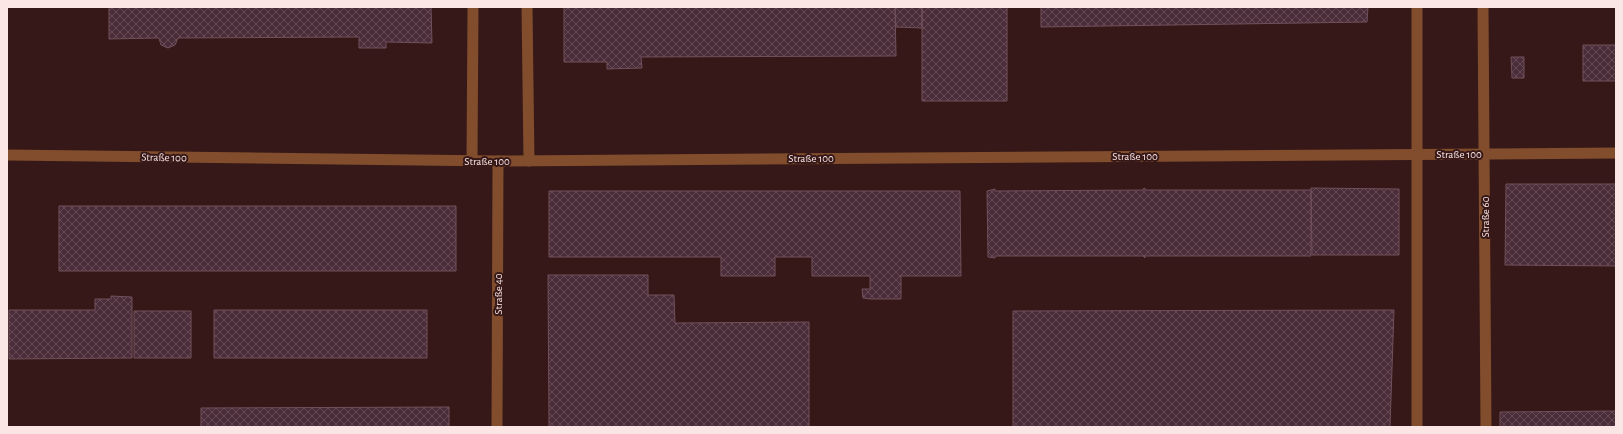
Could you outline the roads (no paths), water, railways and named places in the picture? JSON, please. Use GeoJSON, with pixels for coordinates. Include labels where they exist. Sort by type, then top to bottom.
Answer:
{"type":"FeatureCollection","features":[{"type":"Feature","properties":{"kind":"street"},"geometry":{"type":"LineString","coordinates":[[472,161],[473,7]]}},
{"type":"Feature","properties":{"kind":"street"},"geometry":{"type":"LineString","coordinates":[[527,7],[529,161]]}},
{"type":"Feature","properties":{"kind":"street"},"geometry":{"type":"LineString","coordinates":[[1417,7],[1417,427]]}},
{"type":"Feature","properties":{"kind":"street","name":"Straße 60"},"geometry":{"type":"LineString","coordinates":[[1483,7],[1486,427]]}},
{"type":"Feature","properties":{"kind":"street","name":"Straße 100"},"geometry":{"type":"LineString","coordinates":[[7,155],[529,161],[1616,153]]}},
{"type":"Feature","properties":{"kind":"street","name":"Straße 40"},"geometry":{"type":"LineString","coordinates":[[497,427],[498,161]]}}]}
